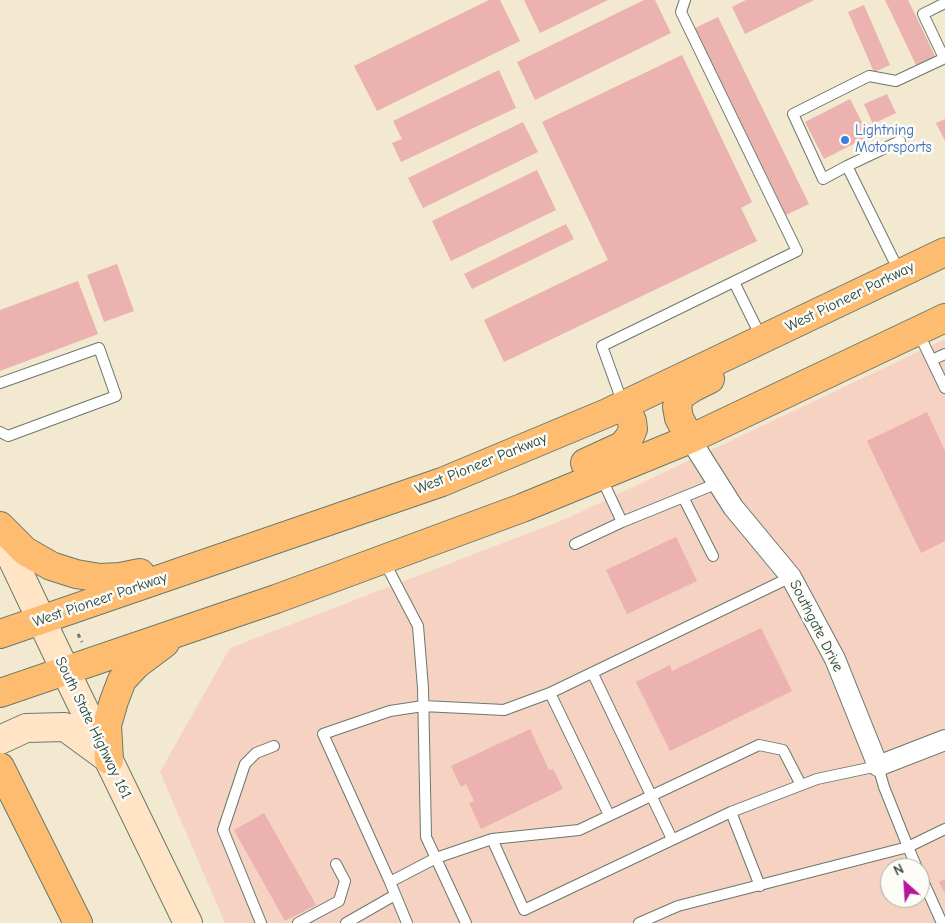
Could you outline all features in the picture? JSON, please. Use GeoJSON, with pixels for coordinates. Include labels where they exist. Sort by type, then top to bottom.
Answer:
{"type":"FeatureCollection","features":[{"type":"Feature","properties":{"kind":"main road","name":"West Pioneer Parkway"},"geometry":{"type":"LineString","coordinates":[[0,634],[442,482],[624,405],[922,263]]}},
{"type":"Feature","properties":{"kind":"main road"},"geometry":{"type":"LineString","coordinates":[[690,439],[678,418],[677,407],[680,396],[694,387],[826,326],[890,292],[922,263]]}},
{"type":"Feature","properties":{"kind":"main road"},"geometry":{"type":"LineString","coordinates":[[0,693],[276,599],[600,476],[690,439],[945,318]]}},
{"type":"Feature","properties":{"kind":"main road"},"geometry":{"type":"LineString","coordinates":[[480,523],[534,488],[622,446],[629,438],[633,429],[632,421],[624,405]]}},
{"type":"Feature","properties":{"kind":"main road"},"geometry":{"type":"LineString","coordinates":[[0,526],[25,551],[51,566],[76,574],[100,578],[120,577],[194,567]]}},
{"type":"Feature","properties":{"kind":"main road","name":"South State Highway 161"},"geometry":{"type":"LineString","coordinates":[[0,532],[188,923]]}},
{"type":"Feature","properties":{"kind":"main road"},"geometry":{"type":"LineString","coordinates":[[109,760],[108,725],[122,680],[138,664],[180,632]]}},
{"type":"Feature","properties":{"kind":"main road"},"geometry":{"type":"LineString","coordinates":[[0,740],[26,728],[65,727],[109,760]]}},
{"type":"Feature","properties":{"kind":"main road"},"geometry":{"type":"LineString","coordinates":[[2,770],[78,923]]}},
{"type":"Feature","properties":{"kind":"street","name":"Southgate Drive"},"geometry":{"type":"LineString","coordinates":[[690,439],[733,507],[792,577],[835,659],[878,766]]}},
{"type":"Feature","properties":{"kind":"street"},"geometry":{"type":"LineString","coordinates":[[878,766],[945,740]]}},
{"type":"Feature","properties":{"kind":"lane"},"geometry":{"type":"LineString","coordinates":[[624,405],[602,346],[797,251],[681,12],[685,0]]}},
{"type":"Feature","properties":{"kind":"lane"},"geometry":{"type":"LineString","coordinates":[[900,141],[823,178],[793,114],[869,76],[896,81],[945,58],[923,14],[945,4]]}},
{"type":"Feature","properties":{"kind":"lane"},"geometry":{"type":"LineString","coordinates":[[847,166],[922,263]]}},
{"type":"Feature","properties":{"kind":"lane"},"geometry":{"type":"LineString","coordinates":[[734,282],[762,340]]}},
{"type":"Feature","properties":{"kind":"lane"},"geometry":{"type":"LineString","coordinates":[[918,331],[945,388]]}},
{"type":"Feature","properties":{"kind":"lane"},"geometry":{"type":"LineString","coordinates":[[0,383],[99,348],[116,396],[8,436],[0,432]]}},
{"type":"Feature","properties":{"kind":"lane"},"geometry":{"type":"LineString","coordinates":[[932,360],[945,354]]}},
{"type":"Feature","properties":{"kind":"lane"},"geometry":{"type":"LineString","coordinates":[[600,476],[622,522]]}},
{"type":"Feature","properties":{"kind":"lane"},"geometry":{"type":"LineString","coordinates":[[575,544],[622,522],[718,483]]}},
{"type":"Feature","properties":{"kind":"lane"},"geometry":{"type":"LineString","coordinates":[[683,497],[713,556]]}},
{"type":"Feature","properties":{"kind":"lane"},"geometry":{"type":"LineString","coordinates":[[384,559],[418,626],[423,706],[426,837],[466,923]]}},
{"type":"Feature","properties":{"kind":"lane"},"geometry":{"type":"LineString","coordinates":[[408,923],[323,734],[390,711],[423,706],[504,710],[593,674],[792,577]]}},
{"type":"Feature","properties":{"kind":"lane"},"geometry":{"type":"LineString","coordinates":[[593,674],[672,840]]}},
{"type":"Feature","properties":{"kind":"lane"},"geometry":{"type":"LineString","coordinates":[[550,693],[609,815]]}},
{"type":"Feature","properties":{"kind":"lane"},"geometry":{"type":"LineString","coordinates":[[390,882],[436,858],[492,839],[578,830],[759,744],[783,750],[801,786]]}},
{"type":"Feature","properties":{"kind":"lane"},"geometry":{"type":"LineString","coordinates":[[261,923],[223,830],[246,764],[256,753],[274,746]]}},
{"type":"Feature","properties":{"kind":"lane"},"geometry":{"type":"LineString","coordinates":[[492,839],[524,910],[730,812],[817,780],[878,766],[884,787],[913,858]]}},
{"type":"Feature","properties":{"kind":"lane"},"geometry":{"type":"LineString","coordinates":[[730,812],[760,886]]}},
{"type":"Feature","properties":{"kind":"lane"},"geometry":{"type":"LineString","coordinates":[[639,923],[678,906],[908,847],[945,829]]}},
{"type":"Feature","properties":{"kind":"lane"},"geometry":{"type":"LineString","coordinates":[[298,923],[339,901],[344,881],[336,864]]}},
{"type":"Feature","properties":{"kind":"lane"},"geometry":{"type":"LineString","coordinates":[[350,922],[395,895]]}},
{"type":"Feature","properties":{"kind":"lane"},"geometry":{"type":"LineString","coordinates":[[930,896],[942,923]]}},
{"type":"Feature","properties":{"kind":"shaded area"},"geometry":{"type":"Polygon","coordinates":[[[945,339],[945,923],[225,923],[160,772],[230,648],[568,518],[945,339]]]}},
{"type":"Feature","properties":{"kind":"building"},"geometry":{"type":"Polygon","coordinates":[[[489,0],[500,0],[520,41],[377,111],[354,66],[489,0]]]}},
{"type":"Feature","properties":{"kind":"building"},"geometry":{"type":"Polygon","coordinates":[[[524,0],[608,0],[540,33],[524,0]]]}},
{"type":"Feature","properties":{"kind":"building"},"geometry":{"type":"Polygon","coordinates":[[[644,0],[655,0],[671,33],[535,100],[517,62],[644,0]]]}},
{"type":"Feature","properties":{"kind":"building"},"geometry":{"type":"Polygon","coordinates":[[[746,0],[814,0],[745,34],[732,7],[746,0]]]}},
{"type":"Feature","properties":{"kind":"building"},"geometry":{"type":"Polygon","coordinates":[[[885,0],[908,0],[936,58],[917,67],[885,0]]]}},
{"type":"Feature","properties":{"kind":"building"},"geometry":{"type":"Polygon","coordinates":[[[864,5],[890,65],[874,72],[848,12],[864,5]]]}},
{"type":"Feature","properties":{"kind":"building"},"geometry":{"type":"Polygon","coordinates":[[[718,17],[809,204],[786,215],[695,28],[718,17]]]}},
{"type":"Feature","properties":{"kind":"building"},"geometry":{"type":"Polygon","coordinates":[[[682,55],[752,202],[741,208],[757,241],[504,362],[484,320],[608,260],[542,122],[682,55]]]}},
{"type":"Feature","properties":{"kind":"building"},"geometry":{"type":"Polygon","coordinates":[[[499,70],[516,108],[401,162],[392,143],[402,139],[393,121],[499,70]]]}},
{"type":"Feature","properties":{"kind":"building"},"geometry":{"type":"Polygon","coordinates":[[[887,94],[896,113],[873,124],[864,104],[887,94]]]}},
{"type":"Feature","properties":{"kind":"building"},"geometry":{"type":"Polygon","coordinates":[[[850,99],[869,136],[824,159],[805,122],[850,99]]]}},
{"type":"Feature","properties":{"kind":"building"},"geometry":{"type":"Polygon","coordinates":[[[945,119],[945,141],[936,123],[945,119]]]}},
{"type":"Feature","properties":{"kind":"building"},"geometry":{"type":"Polygon","coordinates":[[[523,122],[538,152],[423,208],[408,178],[523,122]]]}},
{"type":"Feature","properties":{"kind":"building"},"geometry":{"type":"Polygon","coordinates":[[[537,170],[556,210],[451,261],[432,221],[537,170]]]}},
{"type":"Feature","properties":{"kind":"building"},"geometry":{"type":"Polygon","coordinates":[[[566,224],[574,239],[472,289],[464,274],[566,224]]]}},
{"type":"Feature","properties":{"kind":"building"},"geometry":{"type":"Polygon","coordinates":[[[117,264],[134,311],[104,322],[87,275],[117,264]]]}},
{"type":"Feature","properties":{"kind":"building"},"geometry":{"type":"Polygon","coordinates":[[[78,281],[98,334],[0,371],[0,310],[78,281]]]}},
{"type":"Feature","properties":{"kind":"building"},"geometry":{"type":"Polygon","coordinates":[[[927,412],[945,451],[945,541],[921,553],[867,441],[927,412]]]}},
{"type":"Feature","properties":{"kind":"building"},"geometry":{"type":"Polygon","coordinates":[[[676,537],[697,581],[627,614],[606,570],[676,537]]]}},
{"type":"Feature","properties":{"kind":"building"},"geometry":{"type":"Polygon","coordinates":[[[761,628],[792,691],[670,751],[636,682],[670,665],[672,671],[761,628]]]}},
{"type":"Feature","properties":{"kind":"building"},"geometry":{"type":"Polygon","coordinates":[[[530,729],[549,770],[553,769],[563,789],[481,829],[469,803],[474,801],[466,784],[461,787],[451,766],[530,729]]]}},
{"type":"Feature","properties":{"kind":"building"},"geometry":{"type":"Polygon","coordinates":[[[264,813],[316,905],[285,921],[234,830],[264,813]]]}},
{"type":"Feature","properties":{"kind":"building"},"geometry":{"type":"Polygon","coordinates":[[[945,879],[945,894],[939,882],[945,879]]]}},
{"type":"Feature","properties":{"kind":"place","name":"Lightning Motorsports"},"geometry":{"type":"Point","coordinates":[845,140]}}]}
